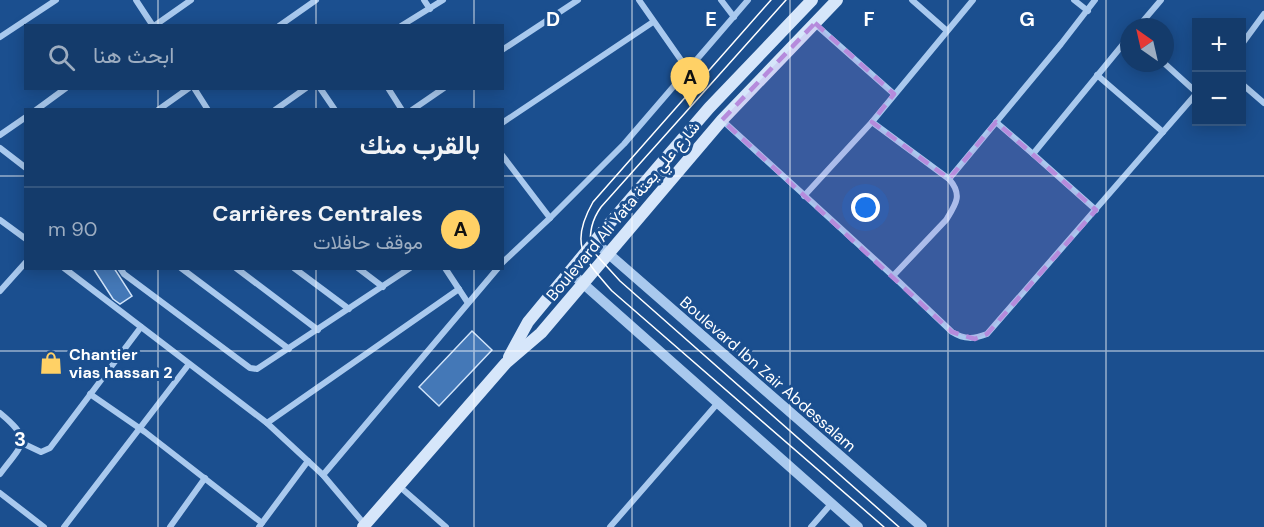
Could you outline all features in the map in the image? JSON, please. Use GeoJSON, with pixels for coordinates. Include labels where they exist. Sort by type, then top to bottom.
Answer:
{"type":"FeatureCollection","features":[{"type":"Feature","properties":{"kind":"main road","name":"Boulevard Ali Yata شارع علي يعتة"},"geometry":{"type":"LineString","coordinates":[[506,363],[528,322],[595,242],[709,108],[812,0]]}},
{"type":"Feature","properties":{"kind":"main road","name":"Boulevard Ali Yata شارع علي يعتة"},"geometry":{"type":"LineString","coordinates":[[365,526],[506,363],[541,333],[722,120],[837,0]]}},
{"type":"Feature","properties":{"kind":"street"},"geometry":{"type":"LineString","coordinates":[[0,37],[56,0]]}},
{"type":"Feature","properties":{"kind":"street"},"geometry":{"type":"LineString","coordinates":[[136,0],[153,24]]}},
{"type":"Feature","properties":{"kind":"street"},"geometry":{"type":"LineString","coordinates":[[157,24],[191,0]]}},
{"type":"Feature","properties":{"kind":"street"},"geometry":{"type":"LineString","coordinates":[[282,24],[316,0]]}},
{"type":"Feature","properties":{"kind":"street"},"geometry":{"type":"LineString","coordinates":[[424,0],[430,9]]}},
{"type":"Feature","properties":{"kind":"street"},"geometry":{"type":"LineString","coordinates":[[404,24],[443,0]]}},
{"type":"Feature","properties":{"kind":"street"},"geometry":{"type":"LineString","coordinates":[[504,49],[578,0]]}},
{"type":"Feature","properties":{"kind":"street"},"geometry":{"type":"LineString","coordinates":[[639,0],[688,70]]}},
{"type":"Feature","properties":{"kind":"street"},"geometry":{"type":"LineString","coordinates":[[721,0],[734,17]]}},
{"type":"Feature","properties":{"kind":"street"},"geometry":{"type":"LineString","coordinates":[[504,259],[550,218],[624,144],[748,0]]}},
{"type":"Feature","properties":{"kind":"street"},"geometry":{"type":"LineString","coordinates":[[912,0],[946,30]]}},
{"type":"Feature","properties":{"kind":"street"},"geometry":{"type":"LineString","coordinates":[[804,196],[872,122],[973,0]]}},
{"type":"Feature","properties":{"kind":"street"},"geometry":{"type":"LineString","coordinates":[[1074,0],[1088,11]]}},
{"type":"Feature","properties":{"kind":"street"},"geometry":{"type":"LineString","coordinates":[[949,179],[1095,0]]}},
{"type":"Feature","properties":{"kind":"street"},"geometry":{"type":"LineString","coordinates":[[1146,18],[1161,0]]}},
{"type":"Feature","properties":{"kind":"street"},"geometry":{"type":"LineString","coordinates":[[1246,39],[1264,14]]}},
{"type":"Feature","properties":{"kind":"street"},"geometry":{"type":"LineString","coordinates":[[504,122],[653,22]]}},
{"type":"Feature","properties":{"kind":"street"},"geometry":{"type":"LineString","coordinates":[[814,23],[894,94]]}},
{"type":"Feature","properties":{"kind":"street"},"geometry":{"type":"LineString","coordinates":[[1033,154],[1120,48]]}},
{"type":"Feature","properties":{"kind":"street"},"geometry":{"type":"LineString","coordinates":[[1174,72],[1192,88]]}},
{"type":"Feature","properties":{"kind":"street"},"geometry":{"type":"LineString","coordinates":[[1097,75],[1163,132]]}},
{"type":"Feature","properties":{"kind":"street"},"geometry":{"type":"LineString","coordinates":[[1246,87],[1264,103]]}},
{"type":"Feature","properties":{"kind":"street"},"geometry":{"type":"LineString","coordinates":[[39,108],[63,90]]}},
{"type":"Feature","properties":{"kind":"street"},"geometry":{"type":"LineString","coordinates":[[161,108],[186,90]]}},
{"type":"Feature","properties":{"kind":"street"},"geometry":{"type":"LineString","coordinates":[[195,90],[207,108]]}},
{"type":"Feature","properties":{"kind":"street"},"geometry":{"type":"LineString","coordinates":[[278,108],[303,90]]}},
{"type":"Feature","properties":{"kind":"street"},"geometry":{"type":"LineString","coordinates":[[321,90],[334,108]]}},
{"type":"Feature","properties":{"kind":"street"},"geometry":{"type":"LineString","coordinates":[[389,90],[401,108]]}},
{"type":"Feature","properties":{"kind":"street"},"geometry":{"type":"LineString","coordinates":[[415,108],[441,90]]}},
{"type":"Feature","properties":{"kind":"street"},"geometry":{"type":"LineString","coordinates":[[722,120],[952,332],[961,338],[975,339],[987,334],[1192,99]]}},
{"type":"Feature","properties":{"kind":"street"},"geometry":{"type":"LineString","coordinates":[[0,135],[24,118]]}},
{"type":"Feature","properties":{"kind":"street"},"geometry":{"type":"LineString","coordinates":[[872,122],[949,179],[955,186],[957,194],[946,220],[893,276]]}},
{"type":"Feature","properties":{"kind":"street"},"geometry":{"type":"LineString","coordinates":[[996,122],[1096,210]]}},
{"type":"Feature","properties":{"kind":"street"},"geometry":{"type":"LineString","coordinates":[[0,148],[24,166]]}},
{"type":"Feature","properties":{"kind":"street"},"geometry":{"type":"LineString","coordinates":[[504,158],[550,218]]}},
{"type":"Feature","properties":{"kind":"street"},"geometry":{"type":"LineString","coordinates":[[0,220],[24,238]]}},
{"type":"Feature","properties":{"kind":"street","name":"Boulevard Ibn Zair Abdessalam"},"geometry":{"type":"LineString","coordinates":[[595,242],[922,527]]}},
{"type":"Feature","properties":{"kind":"street"},"geometry":{"type":"LineString","coordinates":[[0,291],[24,264]]}},
{"type":"Feature","properties":{"kind":"street"},"geometry":{"type":"LineString","coordinates":[[67,270],[267,423],[323,475],[365,526]]}},
{"type":"Feature","properties":{"kind":"street"},"geometry":{"type":"LineString","coordinates":[[121,270],[250,368],[261,368],[407,270]]}},
{"type":"Feature","properties":{"kind":"street"},"geometry":{"type":"LineString","coordinates":[[184,270],[289,349]]}},
{"type":"Feature","properties":{"kind":"street"},"geometry":{"type":"LineString","coordinates":[[239,270],[318,330]]}},
{"type":"Feature","properties":{"kind":"street"},"geometry":{"type":"LineString","coordinates":[[297,270],[349,309]]}},
{"type":"Feature","properties":{"kind":"street"},"geometry":{"type":"LineString","coordinates":[[361,270],[383,287]]}},
{"type":"Feature","properties":{"kind":"street"},"geometry":{"type":"LineString","coordinates":[[446,270],[468,303]]}},
{"type":"Feature","properties":{"kind":"street"},"geometry":{"type":"LineString","coordinates":[[323,475],[496,270]]}},
{"type":"Feature","properties":{"kind":"street"},"geometry":{"type":"LineString","coordinates":[[570,272],[858,527]]}},
{"type":"Feature","properties":{"kind":"street"},"geometry":{"type":"LineString","coordinates":[[267,423],[459,289]]}},
{"type":"Feature","properties":{"kind":"street"},"geometry":{"type":"LineString","coordinates":[[22,443],[36,450],[47,451],[141,327]]}},
{"type":"Feature","properties":{"kind":"street"},"geometry":{"type":"LineString","coordinates":[[64,527],[189,364]]}},
{"type":"Feature","properties":{"kind":"street"},"geometry":{"type":"LineString","coordinates":[[90,394],[140,428],[205,478],[260,525],[308,461]]}},
{"type":"Feature","properties":{"kind":"street"},"geometry":{"type":"LineString","coordinates":[[610,527],[717,404]]}},
{"type":"Feature","properties":{"kind":"street"},"geometry":{"type":"LineString","coordinates":[[0,413],[22,436],[22,443],[0,474]]}},
{"type":"Feature","properties":{"kind":"street"},"geometry":{"type":"LineString","coordinates":[[170,527],[205,478]]}},
{"type":"Feature","properties":{"kind":"street"},"geometry":{"type":"LineString","coordinates":[[399,486],[446,527]]}},
{"type":"Feature","properties":{"kind":"street"},"geometry":{"type":"LineString","coordinates":[[0,493],[44,527]]}},
{"type":"Feature","properties":{"kind":"street"},"geometry":{"type":"LineString","coordinates":[[812,527],[831,504]]}},
{"type":"Feature","properties":{"kind":"highlighted area"},"geometry":{"type":"Polygon","coordinates":[[[815,23],[894,94],[872,122],[949,179],[996,122],[1096,210],[987,334],[975,339],[952,332],[722,120],[815,23]]]}},
{"type":"Feature","properties":{"kind":"building"},"geometry":{"type":"Polygon","coordinates":[[[94,270],[115,270],[132,296],[120,304],[113,299],[94,270]]]}},
{"type":"Feature","properties":{"kind":"building"},"geometry":{"type":"Polygon","coordinates":[[[472,331],[492,350],[439,406],[419,387],[472,331]]]}},
{"type":"Feature","properties":{"kind":"tram line"},"geometry":{"type":"LineString","coordinates":[[771,0],[593,202],[582,229],[583,250],[593,269],[612,291],[884,527]]}},
{"type":"Feature","properties":{"kind":"tram line"},"geometry":{"type":"LineString","coordinates":[[786,0],[601,207],[592,227],[590,248],[620,281],[899,527]]}},
{"type":"Feature","properties":{"kind":"place","name":"Carrières Centrales"},"geometry":{"type":"Point","coordinates":[690,107]}},
{"type":"Feature","properties":{"kind":"place","name":"Chantier vias hassan 2"},"geometry":{"type":"Point","coordinates":[51,363]}}]}
